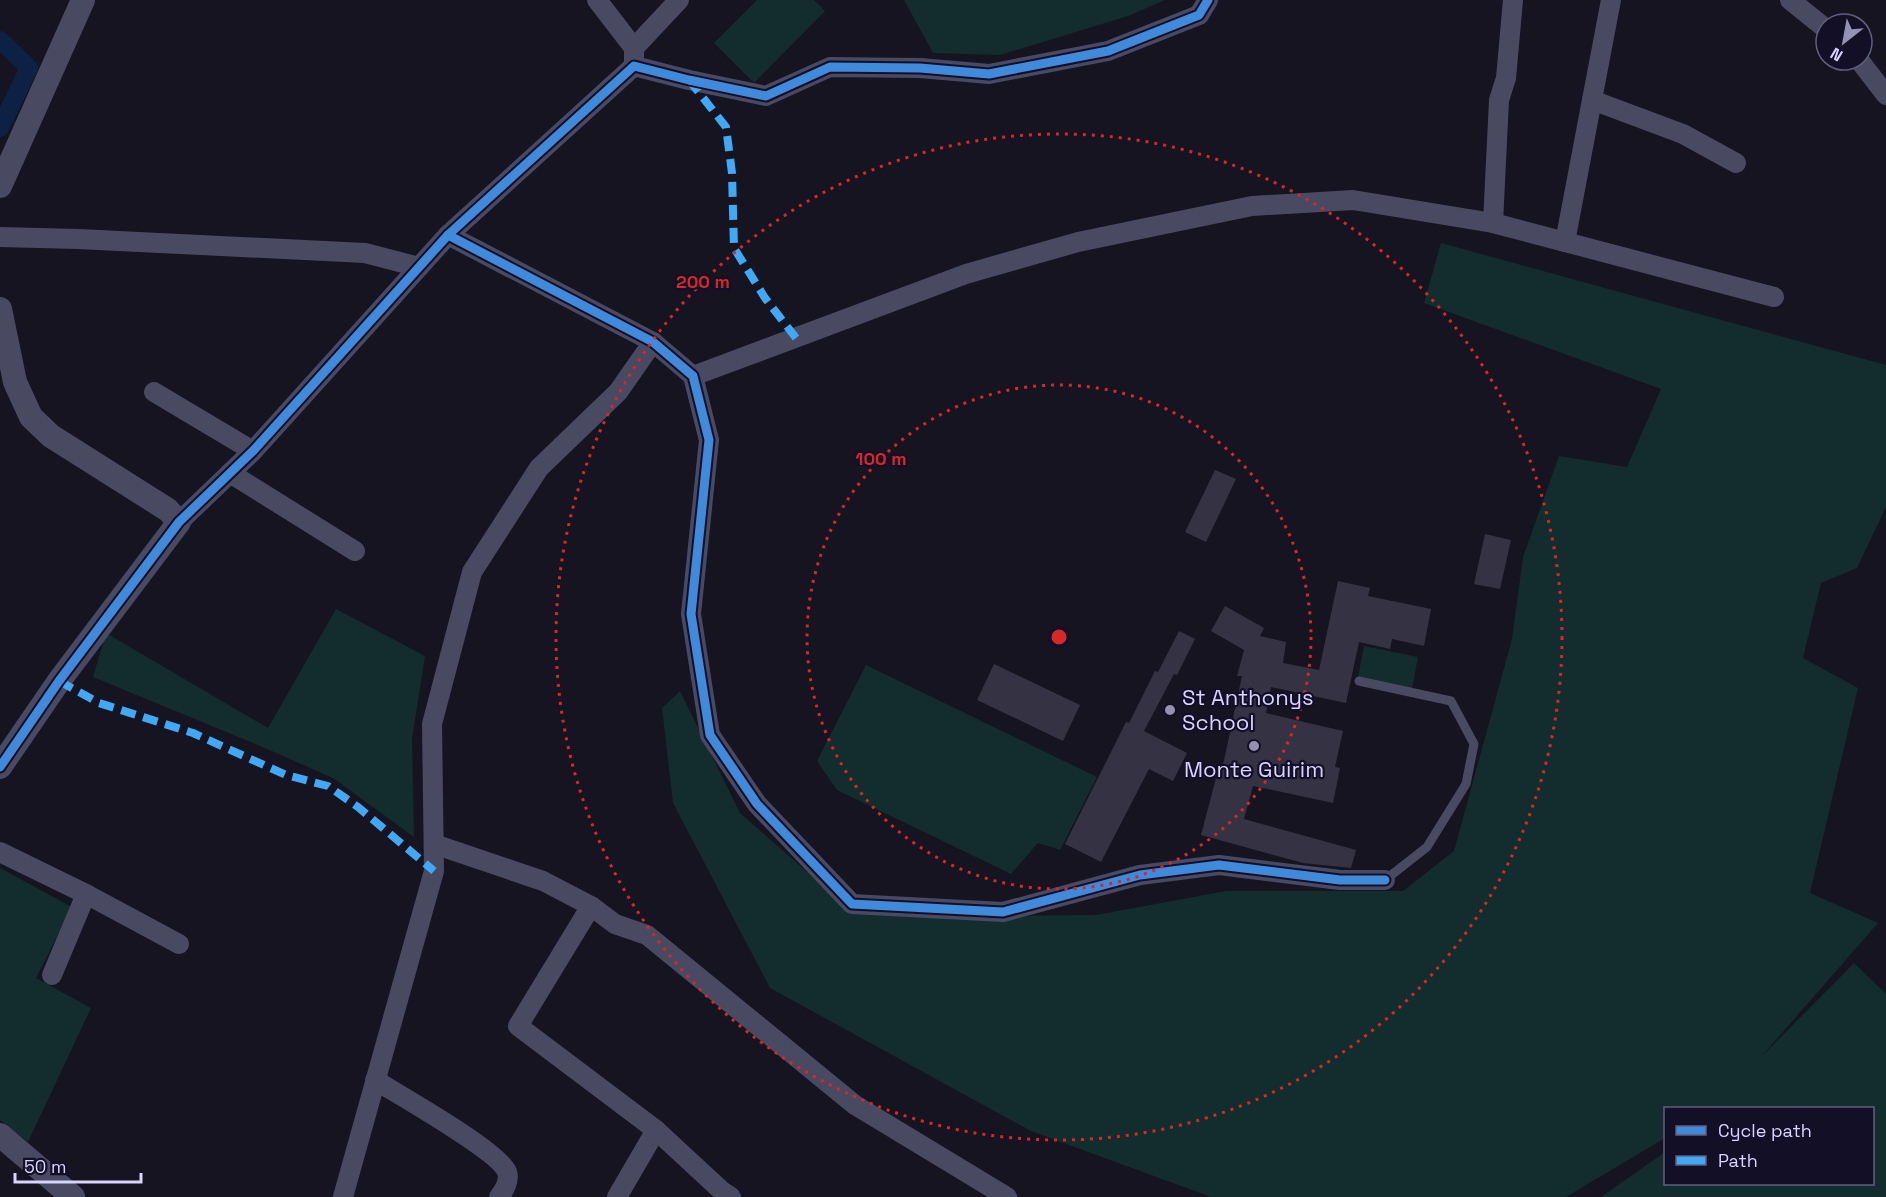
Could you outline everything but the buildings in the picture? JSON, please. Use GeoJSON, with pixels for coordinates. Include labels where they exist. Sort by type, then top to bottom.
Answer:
{"type":"FeatureCollection","features":[{"type":"Feature","properties":{"kind":"street"},"geometry":{"type":"LineString","coordinates":[[0,186],[83,0]]}},
{"type":"Feature","properties":{"kind":"street"},"geometry":{"type":"LineString","coordinates":[[597,0],[634,57],[689,80],[766,96],[830,67],[920,68],[989,74],[1108,51],[1199,15],[1208,0]]}},
{"type":"Feature","properties":{"kind":"street"},"geometry":{"type":"LineString","coordinates":[[0,767],[59,681],[179,522],[253,451],[448,235],[634,57],[679,0]]}},
{"type":"Feature","properties":{"kind":"street"},"geometry":{"type":"LineString","coordinates":[[1493,223],[1499,100],[1506,78],[1513,0]]}},
{"type":"Feature","properties":{"kind":"street"},"geometry":{"type":"LineString","coordinates":[[1565,242],[1611,0]]}},
{"type":"Feature","properties":{"kind":"street"},"geometry":{"type":"LineString","coordinates":[[1790,0],[1814,19]]}},
{"type":"Feature","properties":{"kind":"street"},"geometry":{"type":"LineString","coordinates":[[1869,72],[1886,95]]}},
{"type":"Feature","properties":{"kind":"street"},"geometry":{"type":"LineString","coordinates":[[1592,100],[1683,134],[1736,163]]}},
{"type":"Feature","properties":{"kind":"street"},"geometry":{"type":"LineString","coordinates":[[693,376],[966,274],[1078,242],[1252,206],[1353,200],[1493,223],[1774,297]]}},
{"type":"Feature","properties":{"kind":"street"},"geometry":{"type":"LineString","coordinates":[[448,235],[653,342],[693,376],[709,440],[691,614],[710,735],[757,804],[852,904],[1003,912],[1140,875],[1219,865],[1340,880],[1384,880]]}},
{"type":"Feature","properties":{"kind":"street"},"geometry":{"type":"LineString","coordinates":[[0,237],[365,253],[419,267]]}},
{"type":"Feature","properties":{"kind":"street"},"geometry":{"type":"LineString","coordinates":[[0,309],[15,382],[31,417],[51,436],[168,510],[179,522]]}},
{"type":"Feature","properties":{"kind":"street"},"geometry":{"type":"LineString","coordinates":[[343,1197],[434,871],[432,724],[472,572],[539,468],[618,392],[653,342]]}},
{"type":"Feature","properties":{"kind":"street"},"geometry":{"type":"LineString","coordinates":[[154,392],[253,451]]}},
{"type":"Feature","properties":{"kind":"street"},"geometry":{"type":"LineString","coordinates":[[230,473],[355,551]]}},
{"type":"Feature","properties":{"kind":"street"},"geometry":{"type":"LineString","coordinates":[[434,844],[543,881],[591,906],[615,924],[646,935],[855,1105],[1008,1197]]}},
{"type":"Feature","properties":{"kind":"street"},"geometry":{"type":"LineString","coordinates":[[0,852],[86,894],[179,944]]}},
{"type":"Feature","properties":{"kind":"street"},"geometry":{"type":"LineString","coordinates":[[52,975],[86,894]]}},
{"type":"Feature","properties":{"kind":"street"},"geometry":{"type":"LineString","coordinates":[[591,906],[518,1026],[656,1130],[731,1197]]}},
{"type":"Feature","properties":{"kind":"street"},"geometry":{"type":"LineString","coordinates":[[375,1080],[478,1144],[506,1169],[508,1177],[499,1197]]}},
{"type":"Feature","properties":{"kind":"street"},"geometry":{"type":"LineString","coordinates":[[617,1197],[656,1130]]}},
{"type":"Feature","properties":{"kind":"street"},"geometry":{"type":"LineString","coordinates":[[0,1135],[73,1197]]}},
{"type":"Feature","properties":{"kind":"lane"},"geometry":{"type":"LineString","coordinates":[[1359,681],[1451,701],[1474,744],[1466,784],[1427,847],[1384,880]]}},
{"type":"Feature","properties":{"kind":"green space"},"geometry":{"type":"Polygon","coordinates":[[[757,0],[814,0],[825,11],[754,83],[714,43],[757,0]]]}},
{"type":"Feature","properties":{"kind":"green space"},"geometry":{"type":"Polygon","coordinates":[[[904,0],[1165,0],[1128,16],[1000,55],[933,53],[904,0]]]}},
{"type":"Feature","properties":{"kind":"green space"},"geometry":{"type":"Polygon","coordinates":[[[1441,243],[1886,365],[1886,507],[1857,568],[1821,583],[1803,658],[1858,688],[1810,893],[1878,923],[1761,1057],[1854,963],[1886,994],[1886,1197],[1601,1197],[1664,1153],[1664,1185],[1874,1185],[1874,1107],[1664,1107],[1664,1139],[1566,1197],[1211,1197],[1031,1131],[770,988],[673,803],[662,708],[680,691],[740,813],[831,893],[913,917],[1096,915],[1226,891],[1403,891],[1454,851],[1512,639],[1523,557],[1559,456],[1627,467],[1661,389],[1424,303],[1441,243]]]}},
{"type":"Feature","properties":{"kind":"green space"},"geometry":{"type":"Polygon","coordinates":[[[336,609],[425,656],[412,739],[414,837],[333,778],[93,677],[106,633],[268,728],[336,609]]]}},
{"type":"Feature","properties":{"kind":"green space"},"geometry":{"type":"Polygon","coordinates":[[[1364,646],[1418,657],[1412,689],[1358,677],[1364,646]]]}},
{"type":"Feature","properties":{"kind":"green space"},"geometry":{"type":"Polygon","coordinates":[[[866,665],[1097,777],[1060,850],[1038,843],[1011,874],[837,790],[817,761],[866,665]]]}},
{"type":"Feature","properties":{"kind":"green space"},"geometry":{"type":"Polygon","coordinates":[[[0,868],[72,907],[36,978],[91,1008],[28,1142],[0,1120],[0,868]]]}},
{"type":"Feature","properties":{"kind":"waterway"},"geometry":{"type":"LineString","coordinates":[[0,40],[29,68],[0,128]]}},
{"type":"Feature","properties":{"kind":"marked path"},"geometry":{"type":"LineString","coordinates":[[689,80],[726,127],[732,173],[734,248],[765,298],[796,338]]}},
{"type":"Feature","properties":{"kind":"marked path"},"geometry":{"type":"LineString","coordinates":[[59,681],[99,703],[193,733],[286,775],[328,786],[358,807],[434,871]]}},
{"type":"Feature","properties":{"kind":"cycle path"},"geometry":{"type":"LineString","coordinates":[[0,767],[59,681],[179,522],[253,451],[448,235],[634,66],[766,96],[830,67],[920,68],[989,74],[1108,51],[1199,15],[1208,0]]}},
{"type":"Feature","properties":{"kind":"cycle path"},"geometry":{"type":"LineString","coordinates":[[448,235],[653,342],[693,376],[709,440],[691,614],[710,735],[757,804],[852,904],[1003,912],[1140,875],[1219,865],[1340,880],[1385,880]]}},
{"type":"Feature","properties":{"kind":"place","name":"St Anthonys School"},"geometry":{"type":"Point","coordinates":[1170,710]}},
{"type":"Feature","properties":{"kind":"place","name":"Monte Guirim"},"geometry":{"type":"Point","coordinates":[1254,746]}}]}
